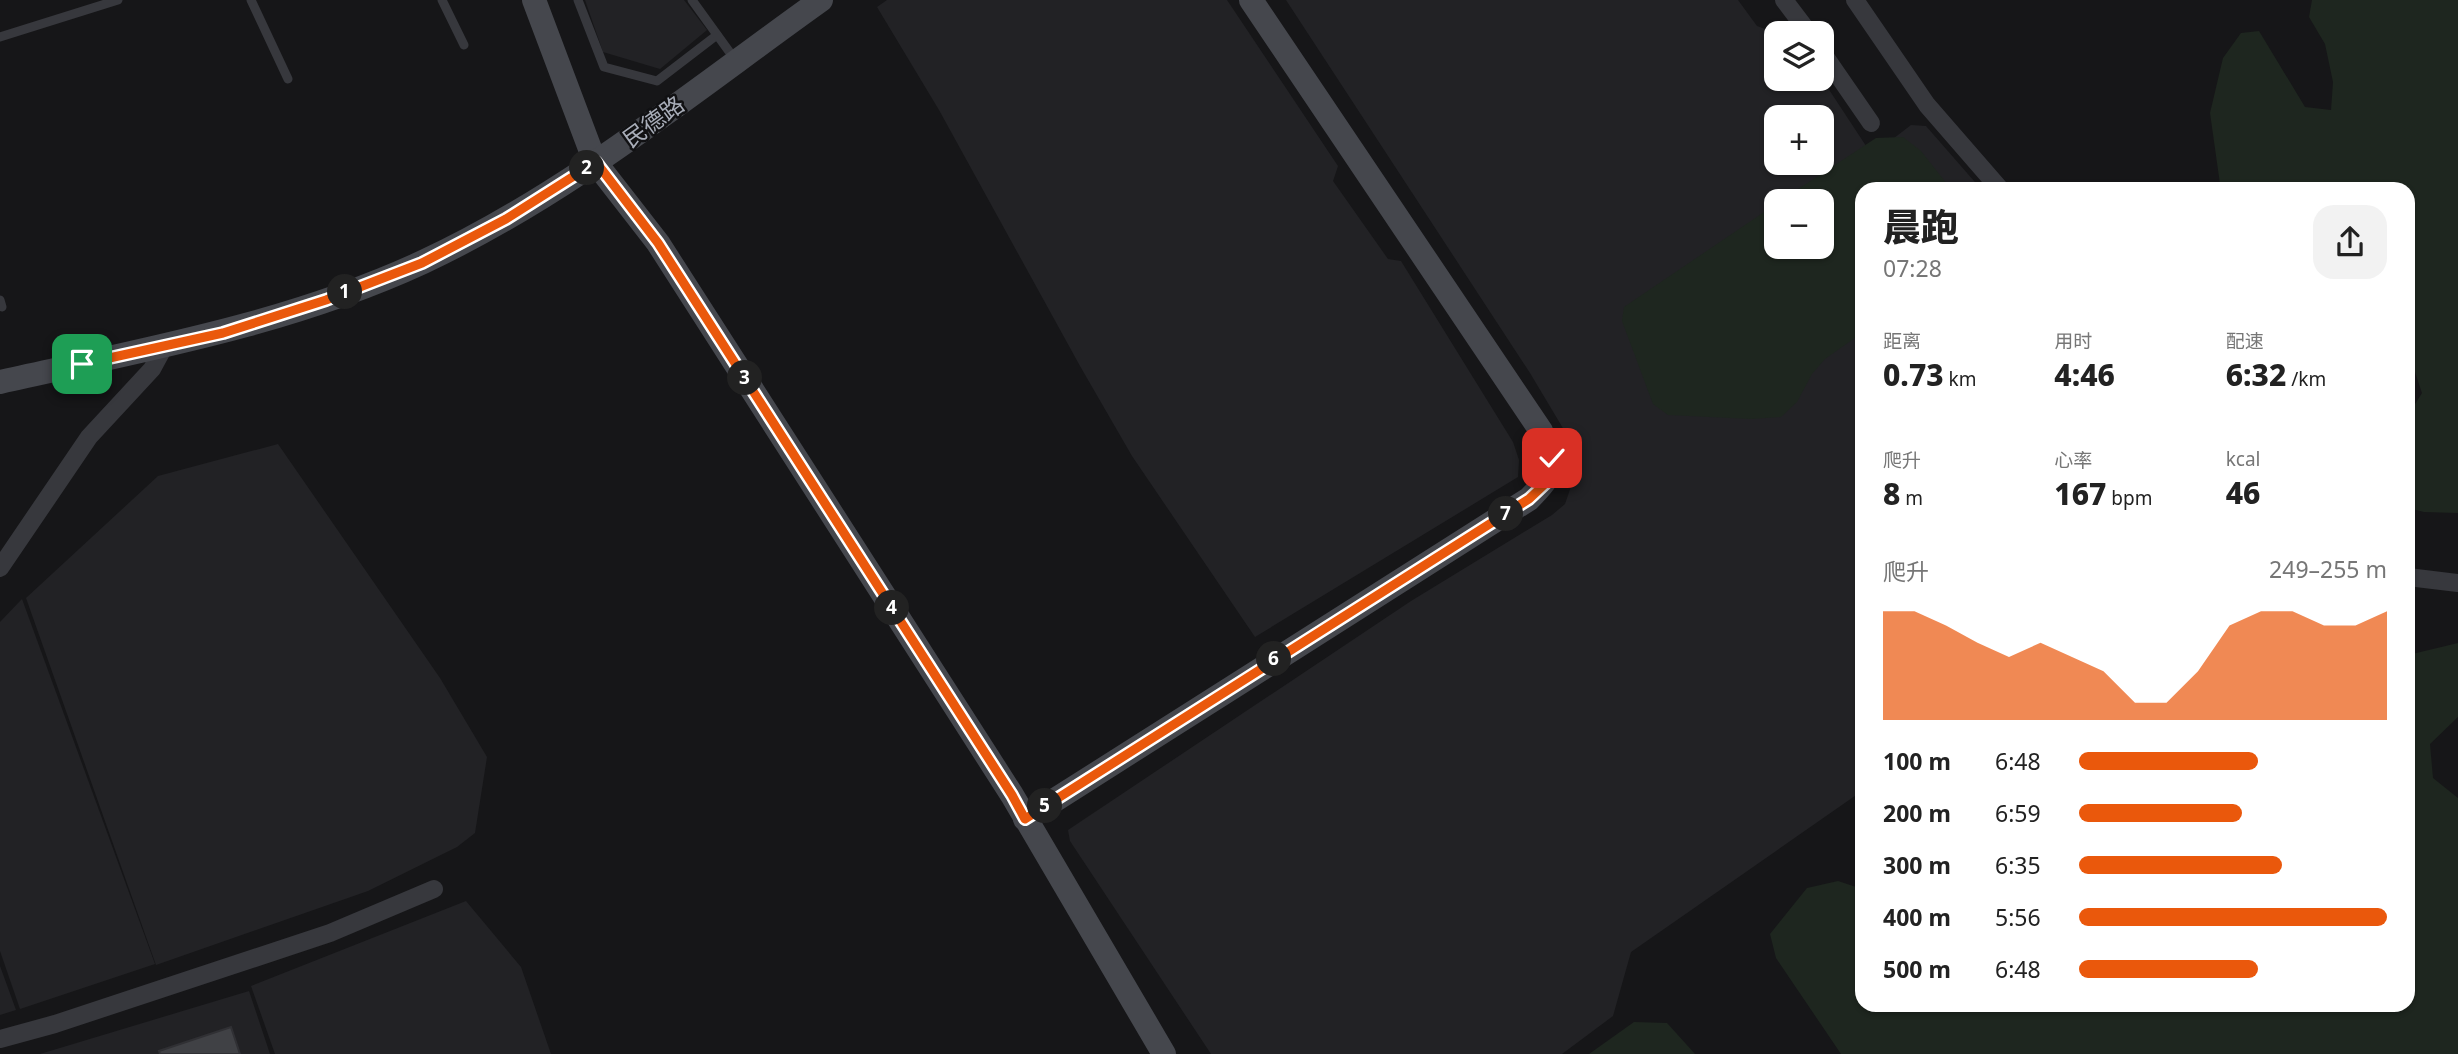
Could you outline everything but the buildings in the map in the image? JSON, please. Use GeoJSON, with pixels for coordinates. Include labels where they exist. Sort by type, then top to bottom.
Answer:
{"type":"FeatureCollection","features":[{"type":"Feature","properties":{"kind":"street"},"geometry":{"type":"LineString","coordinates":[[534,0],[596,162],[658,243],[1012,795],[1164,1054]]}},
{"type":"Feature","properties":{"kind":"street","name":"民德路"},"geometry":{"type":"LineString","coordinates":[[0,382],[223,333],[326,300],[422,263],[506,219],[596,162],[821,0]]}},
{"type":"Feature","properties":{"kind":"street"},"geometry":{"type":"LineString","coordinates":[[1025,819],[1529,499],[1548,481],[1552,458],[1541,431],[1251,0]]}},
{"type":"Feature","properties":{"kind":"street"},"geometry":{"type":"LineString","coordinates":[[1784,0],[1800,21]]}},
{"type":"Feature","properties":{"kind":"street"},"geometry":{"type":"LineString","coordinates":[[1855,0],[1927,105],[1994,182]]}},
{"type":"Feature","properties":{"kind":"street"},"geometry":{"type":"LineString","coordinates":[[1834,70],[1871,124]]}},
{"type":"Feature","properties":{"kind":"street"},"geometry":{"type":"LineString","coordinates":[[0,568],[89,437],[152,369],[165,345]]}},
{"type":"Feature","properties":{"kind":"street"},"geometry":{"type":"LineString","coordinates":[[2415,578],[2458,583]]}},
{"type":"Feature","properties":{"kind":"street"},"geometry":{"type":"LineString","coordinates":[[0,1039],[55,1024],[330,933],[434,889]]}},
{"type":"Feature","properties":{"kind":"lane"},"geometry":{"type":"LineString","coordinates":[[0,37],[118,0]]}},
{"type":"Feature","properties":{"kind":"lane"},"geometry":{"type":"LineString","coordinates":[[251,0],[288,79]]}},
{"type":"Feature","properties":{"kind":"lane"},"geometry":{"type":"LineString","coordinates":[[442,0],[464,45]]}},
{"type":"Feature","properties":{"kind":"lane"},"geometry":{"type":"LineString","coordinates":[[578,0],[604,67],[657,81],[717,35]]}},
{"type":"Feature","properties":{"kind":"lane"},"geometry":{"type":"LineString","coordinates":[[692,0],[736,61]]}},
{"type":"Feature","properties":{"kind":"shaded area"},"geometry":{"type":"Polygon","coordinates":[[[585,0],[684,0],[707,30],[660,69],[603,52],[585,0]]]}},
{"type":"Feature","properties":{"kind":"shaded area"},"geometry":{"type":"Polygon","coordinates":[[[887,0],[1227,0],[1338,166],[1333,181],[1388,259],[1401,261],[1513,442],[1519,460],[1518,477],[1255,637],[1132,456],[1080,366],[939,110],[877,7],[887,0]]]}},
{"type":"Feature","properties":{"kind":"shaded area"},"geometry":{"type":"Polygon","coordinates":[[[1286,0],[1738,0],[1757,26],[1764,29],[1764,91],[1830,91],[1872,155],[1911,125],[1926,126],[1975,182],[1855,182],[1855,796],[1631,952],[1613,1016],[1562,1054],[1211,1054],[1070,841],[1068,830],[1411,601],[1552,515],[1565,504],[1576,472],[1573,445],[1530,373],[1286,0]]]}},
{"type":"Feature","properties":{"kind":"shaded area"},"geometry":{"type":"Polygon","coordinates":[[[2312,0],[2458,0],[2458,513],[2415,510],[2415,404],[2422,393],[2415,372],[2415,182],[2220,182],[2210,113],[2223,58],[2241,33],[2259,31],[2305,107],[2331,110],[2333,82],[2325,44],[2309,17],[2312,0]]]}},
{"type":"Feature","properties":{"kind":"shaded area"},"geometry":{"type":"Polygon","coordinates":[[[1903,137],[1921,151],[1945,182],[1855,182],[1855,338],[1825,359],[1812,374],[1797,402],[1781,417],[1751,419],[1668,415],[1653,404],[1622,321],[1624,307],[1764,212],[1764,259],[1834,259],[1834,189],[1798,189],[1820,175],[1834,175],[1834,166],[1876,138],[1903,137]]]}},
{"type":"Feature","properties":{"kind":"shaded area"},"geometry":{"type":"Polygon","coordinates":[[[278,444],[440,678],[487,757],[475,833],[457,847],[368,891],[156,965],[26,598],[158,476],[278,444]]]}},
{"type":"Feature","properties":{"kind":"shaded area"},"geometry":{"type":"Polygon","coordinates":[[[22,599],[155,964],[20,1009],[0,951],[0,622],[22,599]]]}},
{"type":"Feature","properties":{"kind":"shaded area"},"geometry":{"type":"Polygon","coordinates":[[[2458,643],[2458,717],[2430,744],[2433,778],[2458,798],[2458,1054],[1841,1054],[1776,958],[1770,934],[1807,888],[1838,881],[1855,887],[1855,1012],[2415,1012],[2415,653],[2458,643]]]}},
{"type":"Feature","properties":{"kind":"shaded area"},"geometry":{"type":"Polygon","coordinates":[[[466,901],[521,967],[551,1054],[275,1054],[251,986],[466,901]]]}},
{"type":"Feature","properties":{"kind":"shaded area"},"geometry":{"type":"Polygon","coordinates":[[[0,966],[16,1010],[0,1015],[0,966]]]}},
{"type":"Feature","properties":{"kind":"shaded area"},"geometry":{"type":"Polygon","coordinates":[[[249,991],[270,1054],[40,1054],[249,991]]]}},
{"type":"Feature","properties":{"kind":"shaded area"},"geometry":{"type":"Polygon","coordinates":[[[1634,1022],[1667,1023],[1695,1054],[1589,1054],[1634,1022]]]}},
{"type":"Feature","properties":{"kind":"route"},"geometry":{"type":"LineString","coordinates":[[82,364],[223,333],[326,300],[422,263],[506,219],[596,162],[658,243],[1025,819],[1529,499],[1548,481],[1552,458]]}}]}
